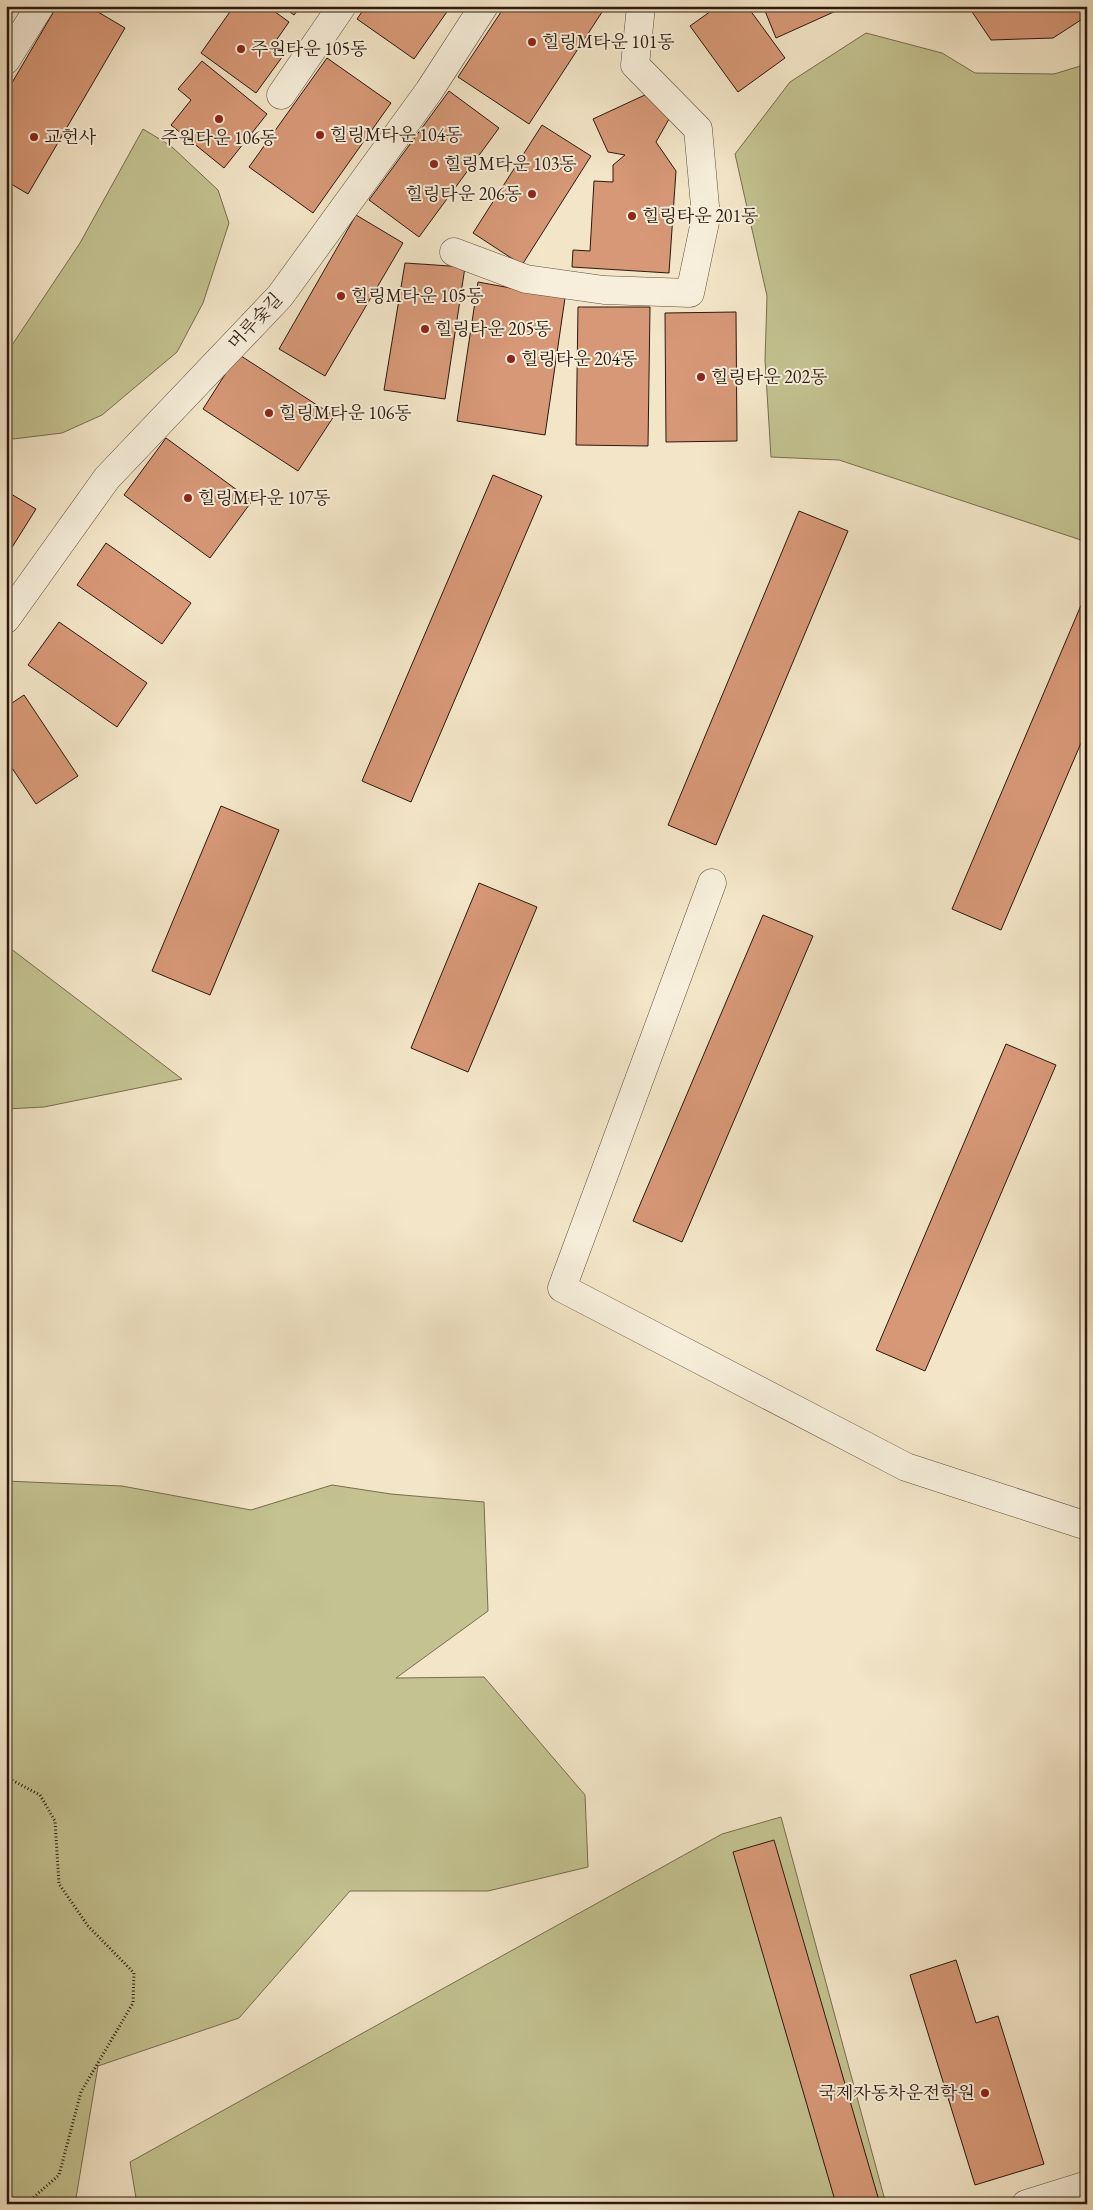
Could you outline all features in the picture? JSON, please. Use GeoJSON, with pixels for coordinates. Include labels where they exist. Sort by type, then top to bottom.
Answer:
{"type":"FeatureCollection","features":[{"type":"Feature","properties":{"kind":"street"},"geometry":{"type":"LineString","coordinates":[[6,60],[40,6]]}},
{"type":"Feature","properties":{"kind":"street"},"geometry":{"type":"LineString","coordinates":[[281,95],[342,6]]}},
{"type":"Feature","properties":{"kind":"street","name":"머루숯길"},"geometry":{"type":"LineString","coordinates":[[6,619],[107,478],[280,296],[429,91],[484,6]]}},
{"type":"Feature","properties":{"kind":"street"},"geometry":{"type":"LineString","coordinates":[[454,252],[526,279],[604,290],[690,294],[706,218],[698,128],[636,65],[641,6]]}},
{"type":"Feature","properties":{"kind":"street"},"geometry":{"type":"LineString","coordinates":[[712,882],[562,1288],[906,1467],[1087,1526]]}},
{"type":"Feature","properties":{"kind":"street"},"geometry":{"type":"LineString","coordinates":[[1026,2204],[1087,2185]]}},
{"type":"Feature","properties":{"kind":"path"},"geometry":{"type":"LineString","coordinates":[[6,1777],[40,1795],[55,1821],[59,1884],[88,1926],[134,1973],[134,2003],[81,2092],[60,2175],[26,2204]]}},
{"type":"Feature","properties":{"kind":"path"},"geometry":{"type":"LineString","coordinates":[[6,1884],[10,1915],[6,1919]]}},
{"type":"Feature","properties":{"kind":"shaded area"},"geometry":{"type":"Polygon","coordinates":[[[866,33],[942,53],[975,73],[1054,74],[1087,64],[1087,542],[839,460],[771,457],[765,360],[767,296],[735,154],[790,82],[866,33]]]}},
{"type":"Feature","properties":{"kind":"shaded area"},"geometry":{"type":"Polygon","coordinates":[[[143,129],[171,146],[218,190],[229,223],[203,303],[177,352],[102,415],[62,433],[13,439],[6,434],[6,354],[80,243],[143,129]]]}},
{"type":"Feature","properties":{"kind":"shaded area"},"geometry":{"type":"Polygon","coordinates":[[[6,945],[182,1079],[44,1107],[6,1109],[6,945]]]}},
{"type":"Feature","properties":{"kind":"shaded area"},"geometry":{"type":"Polygon","coordinates":[[[6,1481],[122,1486],[251,1510],[332,1485],[391,1494],[484,1502],[488,1611],[396,1678],[484,1677],[585,1795],[588,1867],[488,1891],[350,1891],[239,2018],[98,2066],[75,2204],[6,2204],[6,1481]]]}},
{"type":"Feature","properties":{"kind":"shaded area"},"geometry":{"type":"Polygon","coordinates":[[[781,1817],[886,2204],[137,2204],[130,2162],[722,1834],[781,1817]]]}},
{"type":"Feature","properties":{"kind":"building","name":"교헌사"},"geometry":{"type":"Polygon","coordinates":[[[57,6],[88,6],[125,28],[28,194],[6,181],[6,93],[57,6]]]}},
{"type":"Feature","properties":{"kind":"building","name":"주원타운 105동"},"geometry":{"type":"Polygon","coordinates":[[[234,6],[267,6],[289,22],[273,45],[285,53],[256,93],[201,53],[234,6]]]}},
{"type":"Feature","properties":{"kind":"building"},"geometry":{"type":"Polygon","coordinates":[[[282,6],[301,6],[294,15],[282,6]]]}},
{"type":"Feature","properties":{"kind":"building"},"geometry":{"type":"Polygon","coordinates":[[[366,6],[451,6],[414,59],[357,19],[366,6]]]}},
{"type":"Feature","properties":{"kind":"building","name":"힐링M타운 101동"},"geometry":{"type":"Polygon","coordinates":[[[505,6],[606,6],[529,124],[458,77],[505,6]]]}},
{"type":"Feature","properties":{"kind":"building"},"geometry":{"type":"Polygon","coordinates":[[[718,6],[747,6],[785,58],[738,92],[690,26],[718,6]]]}},
{"type":"Feature","properties":{"kind":"building"},"geometry":{"type":"Polygon","coordinates":[[[763,6],[847,6],[776,38],[763,6]]]}},
{"type":"Feature","properties":{"kind":"building"},"geometry":{"type":"Polygon","coordinates":[[[968,6],[1087,6],[1087,16],[1053,38],[991,40],[968,6]]]}},
{"type":"Feature","properties":{"kind":"building","name":"힐링M타운 104동"},"geometry":{"type":"Polygon","coordinates":[[[327,58],[391,103],[313,213],[249,167],[327,58]]]}},
{"type":"Feature","properties":{"kind":"building","name":"주원타운 106동"},"geometry":{"type":"Polygon","coordinates":[[[202,61],[267,114],[224,168],[171,125],[191,100],[178,89],[202,61]]]}},
{"type":"Feature","properties":{"kind":"building","name":"힐링M타운 103동"},"geometry":{"type":"Polygon","coordinates":[[[449,91],[499,128],[419,237],[369,200],[449,91]]]}},
{"type":"Feature","properties":{"kind":"building","name":"힐링타운 201동"},"geometry":{"type":"Polygon","coordinates":[[[647,94],[669,119],[656,142],[676,171],[669,273],[572,267],[573,250],[590,251],[594,181],[613,182],[613,165],[625,155],[608,152],[593,119],[647,94]]]}},
{"type":"Feature","properties":{"kind":"building","name":"힐링타운 206동"},"geometry":{"type":"Polygon","coordinates":[[[542,125],[591,156],[522,265],[473,233],[542,125]]]}},
{"type":"Feature","properties":{"kind":"building","name":"힐링M타운 105동"},"geometry":{"type":"Polygon","coordinates":[[[356,215],[403,243],[325,376],[279,349],[356,215]]]}},
{"type":"Feature","properties":{"kind":"building","name":"힐링타운 205동"},"geometry":{"type":"Polygon","coordinates":[[[405,263],[465,267],[445,399],[384,390],[405,263]]]}},
{"type":"Feature","properties":{"kind":"building","name":"힐링타운 204동"},"geometry":{"type":"Polygon","coordinates":[[[478,282],[565,298],[545,435],[457,421],[478,282]]]}},
{"type":"Feature","properties":{"kind":"building"},"geometry":{"type":"Polygon","coordinates":[[[578,307],[650,307],[648,446],[576,445],[578,307]]]}},
{"type":"Feature","properties":{"kind":"building","name":"힐링타운 202동"},"geometry":{"type":"Polygon","coordinates":[[[736,312],[737,441],[666,442],[665,313],[736,312]]]}},
{"type":"Feature","properties":{"kind":"building","name":"힐링M타운 106동"},"geometry":{"type":"Polygon","coordinates":[[[238,354],[334,416],[298,471],[203,409],[238,354]]]}},
{"type":"Feature","properties":{"kind":"building","name":"힐링M타운 107동"},"geometry":{"type":"Polygon","coordinates":[[[166,438],[252,501],[210,558],[124,495],[166,438]]]}},
{"type":"Feature","properties":{"kind":"building"},"geometry":{"type":"Polygon","coordinates":[[[493,475],[542,496],[411,802],[362,781],[493,475]]]}},
{"type":"Feature","properties":{"kind":"building"},"geometry":{"type":"Polygon","coordinates":[[[6,491],[36,509],[6,557],[6,491]]]}},
{"type":"Feature","properties":{"kind":"building"},"geometry":{"type":"Polygon","coordinates":[[[799,511],[848,531],[716,845],[668,825],[799,511]]]}},
{"type":"Feature","properties":{"kind":"building"},"geometry":{"type":"Polygon","coordinates":[[[106,543],[191,603],[162,644],[77,585],[106,543]]]}},
{"type":"Feature","properties":{"kind":"building"},"geometry":{"type":"Polygon","coordinates":[[[1082,603],[1087,605],[1087,729],[1001,930],[952,909],[1082,603]]]}},
{"type":"Feature","properties":{"kind":"building"},"geometry":{"type":"Polygon","coordinates":[[[59,622],[147,683],[117,727],[28,665],[59,622]]]}},
{"type":"Feature","properties":{"kind":"building"},"geometry":{"type":"Polygon","coordinates":[[[24,695],[78,776],[36,804],[6,759],[6,707],[24,695]]]}},
{"type":"Feature","properties":{"kind":"building"},"geometry":{"type":"Polygon","coordinates":[[[221,806],[279,830],[210,995],[152,971],[221,806]]]}},
{"type":"Feature","properties":{"kind":"building"},"geometry":{"type":"Polygon","coordinates":[[[479,883],[537,907],[468,1072],[411,1048],[479,883]]]}},
{"type":"Feature","properties":{"kind":"building"},"geometry":{"type":"Polygon","coordinates":[[[763,915],[813,936],[682,1242],[633,1221],[763,915]]]}},
{"type":"Feature","properties":{"kind":"building"},"geometry":{"type":"Polygon","coordinates":[[[1006,1044],[1056,1065],[925,1371],[876,1350],[1006,1044]]]}},
{"type":"Feature","properties":{"kind":"building"},"geometry":{"type":"Polygon","coordinates":[[[774,1840],[880,2204],[836,2204],[733,1852],[774,1840]]]}},
{"type":"Feature","properties":{"kind":"building","name":"국제자동차운전학원"},"geometry":{"type":"Polygon","coordinates":[[[956,1960],[976,2023],[998,2016],[1044,2164],[975,2185],[910,1975],[956,1960]]]}},
{"type":"Feature","properties":{"kind":"place","name":"힐링M타운 101동"},"geometry":{"type":"Point","coordinates":[532,42]}},
{"type":"Feature","properties":{"kind":"place","name":"주원타운 105동"},"geometry":{"type":"Point","coordinates":[241,49]}},
{"type":"Feature","properties":{"kind":"place","name":"주원타운 106동"},"geometry":{"type":"Point","coordinates":[219,119]}},
{"type":"Feature","properties":{"kind":"place","name":"힐링M타운 104동"},"geometry":{"type":"Point","coordinates":[320,135]}},
{"type":"Feature","properties":{"kind":"place","name":"교헌사"},"geometry":{"type":"Point","coordinates":[34,137]}},
{"type":"Feature","properties":{"kind":"place","name":"힐링M타운 103동"},"geometry":{"type":"Point","coordinates":[434,164]}},
{"type":"Feature","properties":{"kind":"place","name":"힐링타운 206동"},"geometry":{"type":"Point","coordinates":[532,194]}},
{"type":"Feature","properties":{"kind":"place","name":"힐링타운 201동"},"geometry":{"type":"Point","coordinates":[632,216]}},
{"type":"Feature","properties":{"kind":"place","name":"힐링M타운 105동"},"geometry":{"type":"Point","coordinates":[341,296]}},
{"type":"Feature","properties":{"kind":"place","name":"힐링타운 205동"},"geometry":{"type":"Point","coordinates":[425,329]}},
{"type":"Feature","properties":{"kind":"place","name":"힐링타운 204동"},"geometry":{"type":"Point","coordinates":[511,359]}},
{"type":"Feature","properties":{"kind":"place","name":"힐링타운 202동"},"geometry":{"type":"Point","coordinates":[701,377]}},
{"type":"Feature","properties":{"kind":"place","name":"힐링M타운 106동"},"geometry":{"type":"Point","coordinates":[269,413]}},
{"type":"Feature","properties":{"kind":"place","name":"힐링M타운 107동"},"geometry":{"type":"Point","coordinates":[188,498]}},
{"type":"Feature","properties":{"kind":"place","name":"국제자동차운전학원"},"geometry":{"type":"Point","coordinates":[985,2093]}}]}
